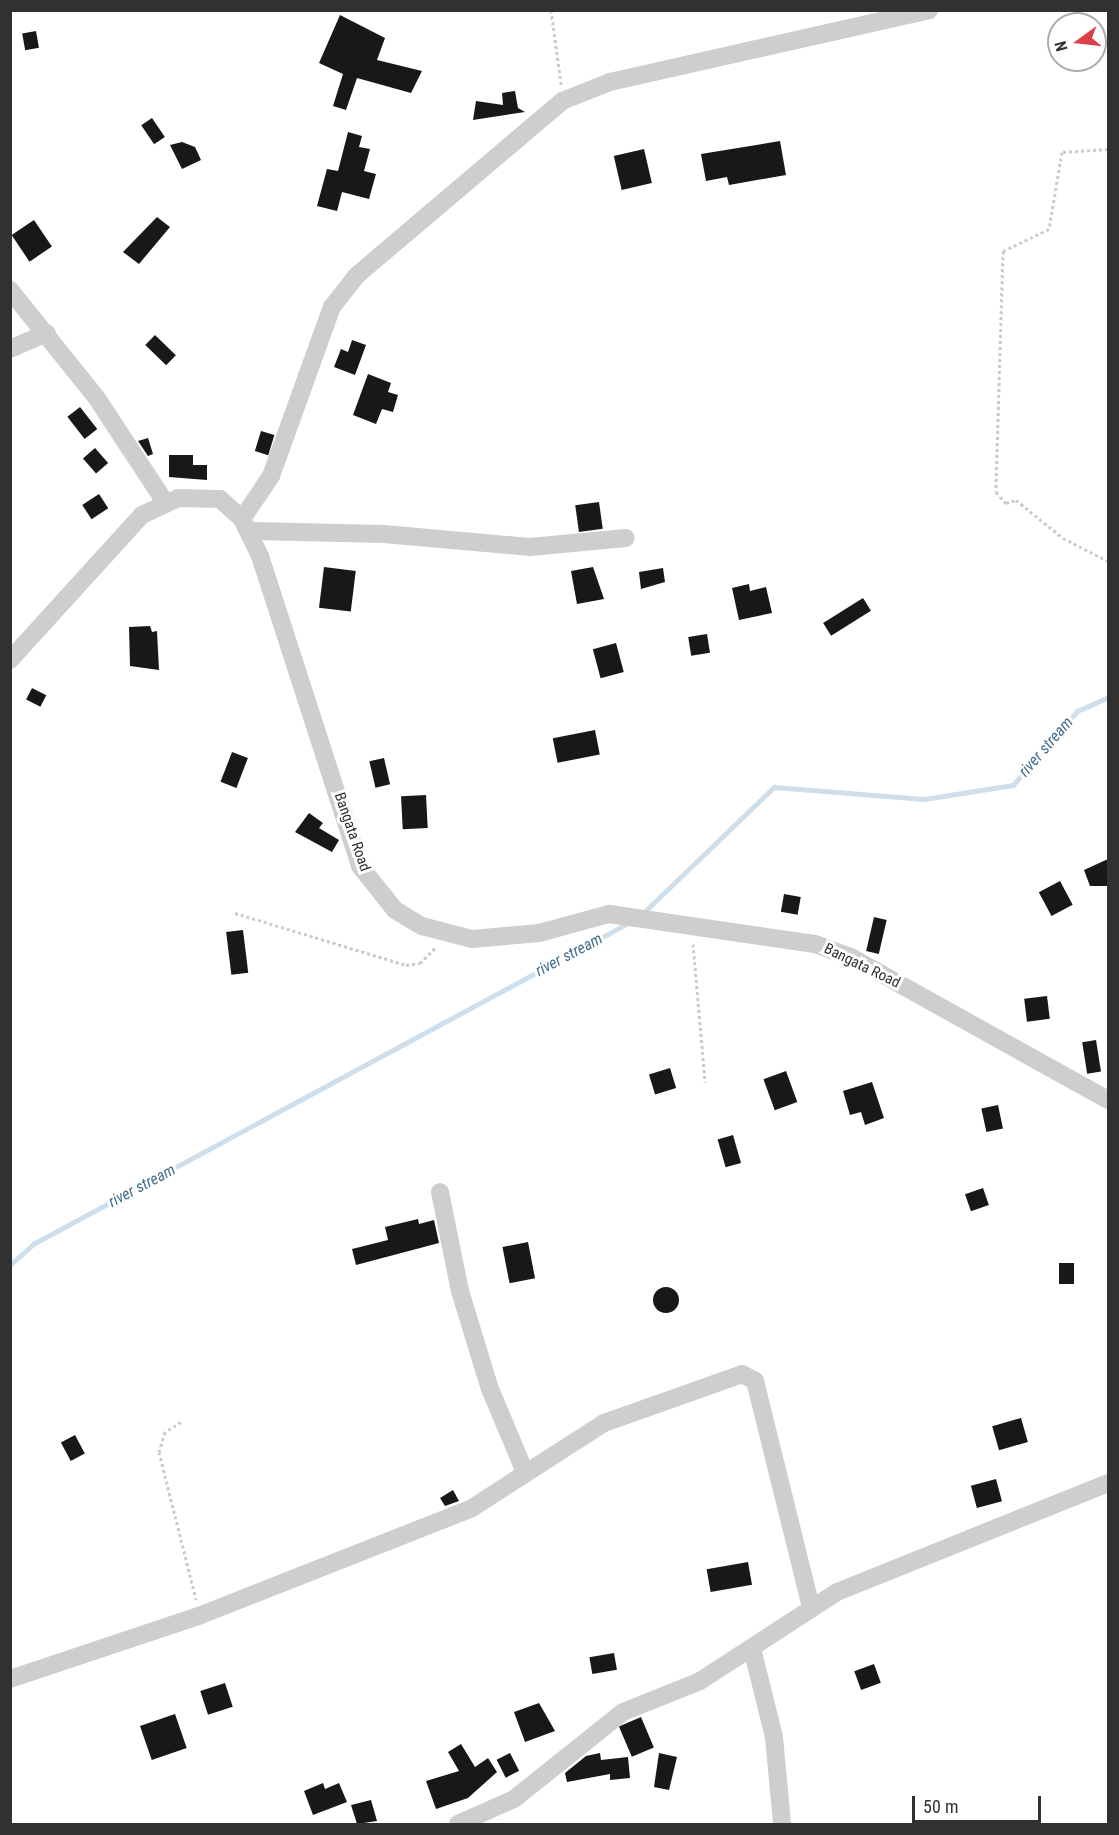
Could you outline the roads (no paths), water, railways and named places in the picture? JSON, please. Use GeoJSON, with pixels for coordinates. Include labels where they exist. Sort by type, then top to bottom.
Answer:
{"type":"FeatureCollection","features":[{"type":"Feature","properties":{"kind":"street"},"geometry":{"type":"LineString","coordinates":[[246,525],[271,476],[332,307],[356,276],[562,101],[610,82],[929,10]]}},
{"type":"Feature","properties":{"kind":"street"},"geometry":{"type":"LineString","coordinates":[[10,290],[47,333],[165,502]]}},
{"type":"Feature","properties":{"kind":"street"},"geometry":{"type":"LineString","coordinates":[[10,350],[47,333]]}},
{"type":"Feature","properties":{"kind":"street"},"geometry":{"type":"LineString","coordinates":[[10,660],[114,542],[165,502],[207,496],[230,505],[246,525],[530,547],[626,538]]}},
{"type":"Feature","properties":{"kind":"street","name":"Bangata Road"},"geometry":{"type":"LineString","coordinates":[[246,525],[314,713],[360,866],[395,910],[446,935],[500,939],[609,914],[834,950],[1108,1101]]}},
{"type":"Feature","properties":{"kind":"street"},"geometry":{"type":"LineString","coordinates":[[440,1192],[460,1292],[490,1389],[524,1470]]}},
{"type":"Feature","properties":{"kind":"street"},"geometry":{"type":"LineString","coordinates":[[10,1679],[201,1615],[472,1508],[524,1470],[604,1422],[751,1374],[811,1608]]}},
{"type":"Feature","properties":{"kind":"street"},"geometry":{"type":"LineString","coordinates":[[458,1824],[514,1799],[623,1712],[673,1694],[752,1648],[811,1608],[867,1578],[1108,1483]]}},
{"type":"Feature","properties":{"kind":"street"},"geometry":{"type":"LineString","coordinates":[[752,1648],[774,1737],[782,1824]]}},
{"type":"Feature","properties":{"kind":"waterway","name":"river stream"},"geometry":{"type":"LineString","coordinates":[[643,913],[774,787],[924,799],[1013,785],[1077,711],[1108,697]]}},
{"type":"Feature","properties":{"kind":"waterway","name":"river stream"},"geometry":{"type":"LineString","coordinates":[[10,1265],[33,1244],[630,922]]}}]}
